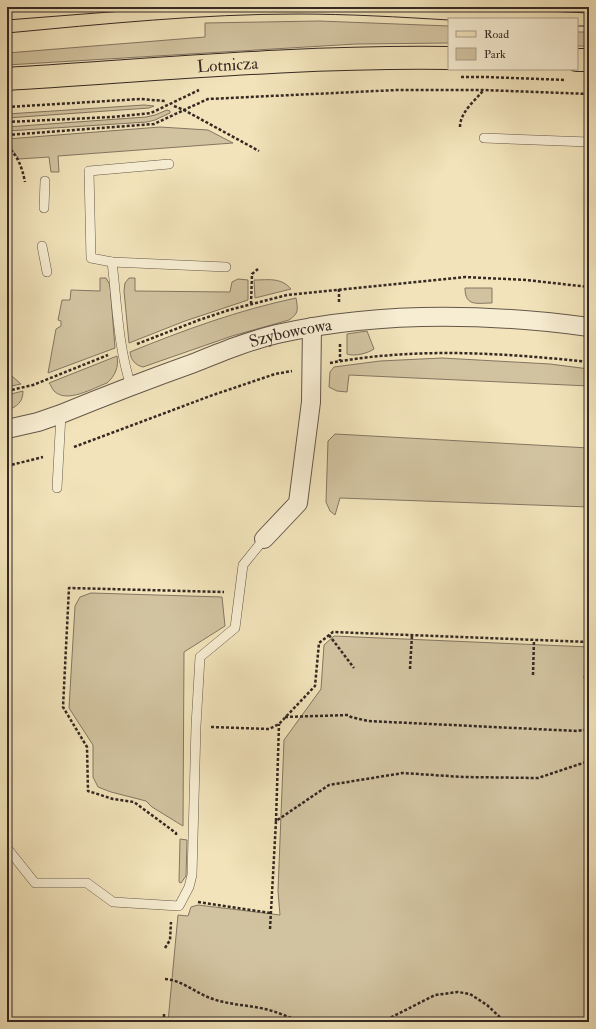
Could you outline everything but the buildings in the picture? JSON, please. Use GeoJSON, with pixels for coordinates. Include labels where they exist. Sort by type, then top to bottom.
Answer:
{"type":"FeatureCollection","features":[{"type":"Feature","properties":{"kind":"main road","name":"Lotnicza"},"geometry":{"type":"LineString","coordinates":[[7,79],[281,62],[354,59],[448,68]]}},
{"type":"Feature","properties":{"kind":"main road"},"geometry":{"type":"LineString","coordinates":[[578,68],[589,60]]}},
{"type":"Feature","properties":{"kind":"street","name":"Szybowcowa"},"geometry":{"type":"LineString","coordinates":[[7,429],[38,422],[61,414],[131,386],[275,334],[312,327],[380,318],[461,316],[520,319],[589,327]]}},
{"type":"Feature","properties":{"kind":"street"},"geometry":{"type":"LineString","coordinates":[[264,539],[298,503],[312,402],[312,327]]}},
{"type":"Feature","properties":{"kind":"lane"},"geometry":{"type":"LineString","coordinates":[[484,138],[589,142]]}},
{"type":"Feature","properties":{"kind":"lane"},"geometry":{"type":"LineString","coordinates":[[169,164],[89,171],[91,258],[112,262],[226,267]]}},
{"type":"Feature","properties":{"kind":"lane"},"geometry":{"type":"LineString","coordinates":[[44,208],[45,181]]}},
{"type":"Feature","properties":{"kind":"lane"},"geometry":{"type":"LineString","coordinates":[[42,246],[47,272]]}},
{"type":"Feature","properties":{"kind":"lane"},"geometry":{"type":"LineString","coordinates":[[112,262],[122,350],[127,375],[131,386]]}},
{"type":"Feature","properties":{"kind":"lane"},"geometry":{"type":"LineString","coordinates":[[57,488],[61,414]]}},
{"type":"Feature","properties":{"kind":"lane"},"geometry":{"type":"LineString","coordinates":[[7,848],[34,883],[87,884],[114,902],[178,906],[188,888],[192,875],[196,726],[200,657],[236,628],[243,564],[264,539]]}},
{"type":"Feature","properties":{"kind":"path"},"geometry":{"type":"LineString","coordinates":[[460,70],[486,77],[575,70]]}},
{"type":"Feature","properties":{"kind":"path"},"geometry":{"type":"LineString","coordinates":[[7,122],[150,113],[204,88]]}},
{"type":"Feature","properties":{"kind":"path"},"geometry":{"type":"LineString","coordinates":[[7,135],[154,124],[208,99],[397,90],[483,90],[589,94]]}},
{"type":"Feature","properties":{"kind":"path"},"geometry":{"type":"LineString","coordinates":[[460,127],[460,120],[483,90]]}},
{"type":"Feature","properties":{"kind":"path"},"geometry":{"type":"LineString","coordinates":[[7,107],[142,99],[165,101]]}},
{"type":"Feature","properties":{"kind":"path"},"geometry":{"type":"LineString","coordinates":[[174,106],[259,151]]}},
{"type":"Feature","properties":{"kind":"path"},"geometry":{"type":"LineString","coordinates":[[7,146],[14,152],[21,163],[26,182]]}},
{"type":"Feature","properties":{"kind":"path"},"geometry":{"type":"LineString","coordinates":[[251,304],[252,274],[258,269]]}},
{"type":"Feature","properties":{"kind":"path"},"geometry":{"type":"LineString","coordinates":[[339,289],[339,304]]}},
{"type":"Feature","properties":{"kind":"path"},"geometry":{"type":"LineString","coordinates":[[340,342],[340,361]]}},
{"type":"Feature","properties":{"kind":"path"},"geometry":{"type":"LineString","coordinates":[[176,841],[176,833],[134,802],[113,799],[88,791],[87,747],[64,707],[69,588],[240,592]]}},
{"type":"Feature","properties":{"kind":"path"},"geometry":{"type":"LineString","coordinates":[[196,726],[269,730],[279,724],[315,686],[319,643],[333,632],[589,642]]}},
{"type":"Feature","properties":{"kind":"path"},"geometry":{"type":"LineString","coordinates":[[329,635],[354,668]]}},
{"type":"Feature","properties":{"kind":"path"},"geometry":{"type":"LineString","coordinates":[[410,669],[412,635]]}},
{"type":"Feature","properties":{"kind":"path"},"geometry":{"type":"LineString","coordinates":[[533,675],[534,640]]}},
{"type":"Feature","properties":{"kind":"path"},"geometry":{"type":"LineString","coordinates":[[584,678],[589,673]]}},
{"type":"Feature","properties":{"kind":"path"},"geometry":{"type":"LineString","coordinates":[[285,717],[348,715],[351,718],[368,721],[562,731],[589,729]]}},
{"type":"Feature","properties":{"kind":"path"},"geometry":{"type":"LineString","coordinates":[[270,929],[276,821],[279,724]]}},
{"type":"Feature","properties":{"kind":"path"},"geometry":{"type":"LineString","coordinates":[[276,821],[329,785],[404,773],[463,777],[538,778],[589,761]]}},
{"type":"Feature","properties":{"kind":"path"},"geometry":{"type":"LineString","coordinates":[[183,898],[193,901],[271,913]]}},
{"type":"Feature","properties":{"kind":"path"},"geometry":{"type":"LineString","coordinates":[[165,948],[170,940],[173,906]]}},
{"type":"Feature","properties":{"kind":"path"},"geometry":{"type":"LineString","coordinates":[[165,979],[180,984],[214,1000],[240,1006],[265,1009],[303,1022]]}},
{"type":"Feature","properties":{"kind":"path"},"geometry":{"type":"LineString","coordinates":[[382,1022],[435,995],[458,992],[470,994],[487,1004],[505,1022]]}},
{"type":"Feature","properties":{"kind":"path"},"geometry":{"type":"LineString","coordinates":[[164,1012],[164,1022]]}},
{"type":"Feature","properties":{"kind":"green space"},"geometry":{"type":"Polygon","coordinates":[[[319,21],[448,26],[448,43],[356,44],[7,65],[7,53],[205,37],[205,23],[319,21]]]}},
{"type":"Feature","properties":{"kind":"green space"},"geometry":{"type":"Polygon","coordinates":[[[578,32],[589,32],[589,46],[578,46],[578,32]]]}},
{"type":"Feature","properties":{"kind":"green space"},"geometry":{"type":"Polygon","coordinates":[[[144,105],[154,106],[149,108],[7,118],[7,114],[144,105]]]}},
{"type":"Feature","properties":{"kind":"green space"},"geometry":{"type":"Polygon","coordinates":[[[167,110],[170,111],[170,113],[147,122],[7,131],[7,127],[146,117],[167,110]]]}},
{"type":"Feature","properties":{"kind":"green space"},"geometry":{"type":"Polygon","coordinates":[[[160,127],[208,130],[233,143],[58,156],[59,172],[51,172],[49,157],[19,159],[7,143],[7,139],[160,127]]]}},
{"type":"Feature","properties":{"kind":"green space"},"geometry":{"type":"Polygon","coordinates":[[[100,278],[106,278],[110,285],[115,348],[48,373],[56,329],[61,326],[61,321],[58,320],[62,300],[70,300],[71,290],[100,291],[100,278]]]}},
{"type":"Feature","properties":{"kind":"green space"},"geometry":{"type":"Polygon","coordinates":[[[129,278],[135,278],[135,291],[230,292],[232,282],[238,279],[248,280],[248,300],[185,321],[129,343],[124,291],[125,283],[129,278]]]}},
{"type":"Feature","properties":{"kind":"green space"},"geometry":{"type":"Polygon","coordinates":[[[254,280],[279,281],[291,289],[255,298],[254,280]]]}},
{"type":"Feature","properties":{"kind":"green space"},"geometry":{"type":"Polygon","coordinates":[[[465,288],[492,288],[492,303],[473,303],[467,298],[465,288]]]}},
{"type":"Feature","properties":{"kind":"green space"},"geometry":{"type":"Polygon","coordinates":[[[296,298],[297,311],[289,320],[232,336],[143,367],[134,362],[131,357],[130,352],[191,328],[254,308],[296,298]]]}},
{"type":"Feature","properties":{"kind":"green space"},"geometry":{"type":"Polygon","coordinates":[[[367,331],[374,349],[361,354],[347,354],[347,334],[367,331]]]}},
{"type":"Feature","properties":{"kind":"green space"},"geometry":{"type":"Polygon","coordinates":[[[117,356],[117,368],[110,380],[107,383],[88,391],[73,396],[59,395],[54,391],[49,383],[117,356]]]}},
{"type":"Feature","properties":{"kind":"green space"},"geometry":{"type":"Polygon","coordinates":[[[442,358],[550,364],[589,369],[589,386],[349,375],[347,392],[337,391],[329,387],[330,372],[334,367],[380,361],[442,358]]]}},
{"type":"Feature","properties":{"kind":"green space"},"geometry":{"type":"Polygon","coordinates":[[[7,375],[13,377],[21,384],[7,387],[7,375]]]}},
{"type":"Feature","properties":{"kind":"green space"},"geometry":{"type":"Polygon","coordinates":[[[23,391],[19,404],[7,410],[7,395],[23,391]]]}},
{"type":"Feature","properties":{"kind":"green space"},"geometry":{"type":"Polygon","coordinates":[[[335,434],[589,448],[589,507],[340,498],[335,515],[330,511],[326,502],[328,441],[335,434]]]}},
{"type":"Feature","properties":{"kind":"green space"},"geometry":{"type":"Polygon","coordinates":[[[91,593],[222,597],[225,626],[184,652],[183,826],[152,807],[146,801],[98,787],[93,777],[93,745],[69,708],[75,606],[80,597],[91,593]]]}},
{"type":"Feature","properties":{"kind":"green space"},"geometry":{"type":"Polygon","coordinates":[[[334,636],[589,647],[589,1022],[168,1022],[178,915],[188,916],[191,907],[198,905],[280,915],[278,891],[284,740],[321,689],[324,645],[334,636]]]}},
{"type":"Feature","properties":{"kind":"green space"},"geometry":{"type":"Polygon","coordinates":[[[180,839],[187,840],[186,876],[181,883],[179,882],[180,839]]]}},
{"type":"Feature","properties":{"kind":"tram line"},"geometry":{"type":"LineString","coordinates":[[7,20],[174,7]]}},
{"type":"Feature","properties":{"kind":"tram line"},"geometry":{"type":"LineString","coordinates":[[458,7],[589,13]]}},
{"type":"Feature","properties":{"kind":"tram line"},"geometry":{"type":"LineString","coordinates":[[7,33],[152,20],[261,14],[335,15],[448,20]]}},
{"type":"Feature","properties":{"kind":"tram line"},"geometry":{"type":"LineString","coordinates":[[578,26],[589,26]]}}]}
